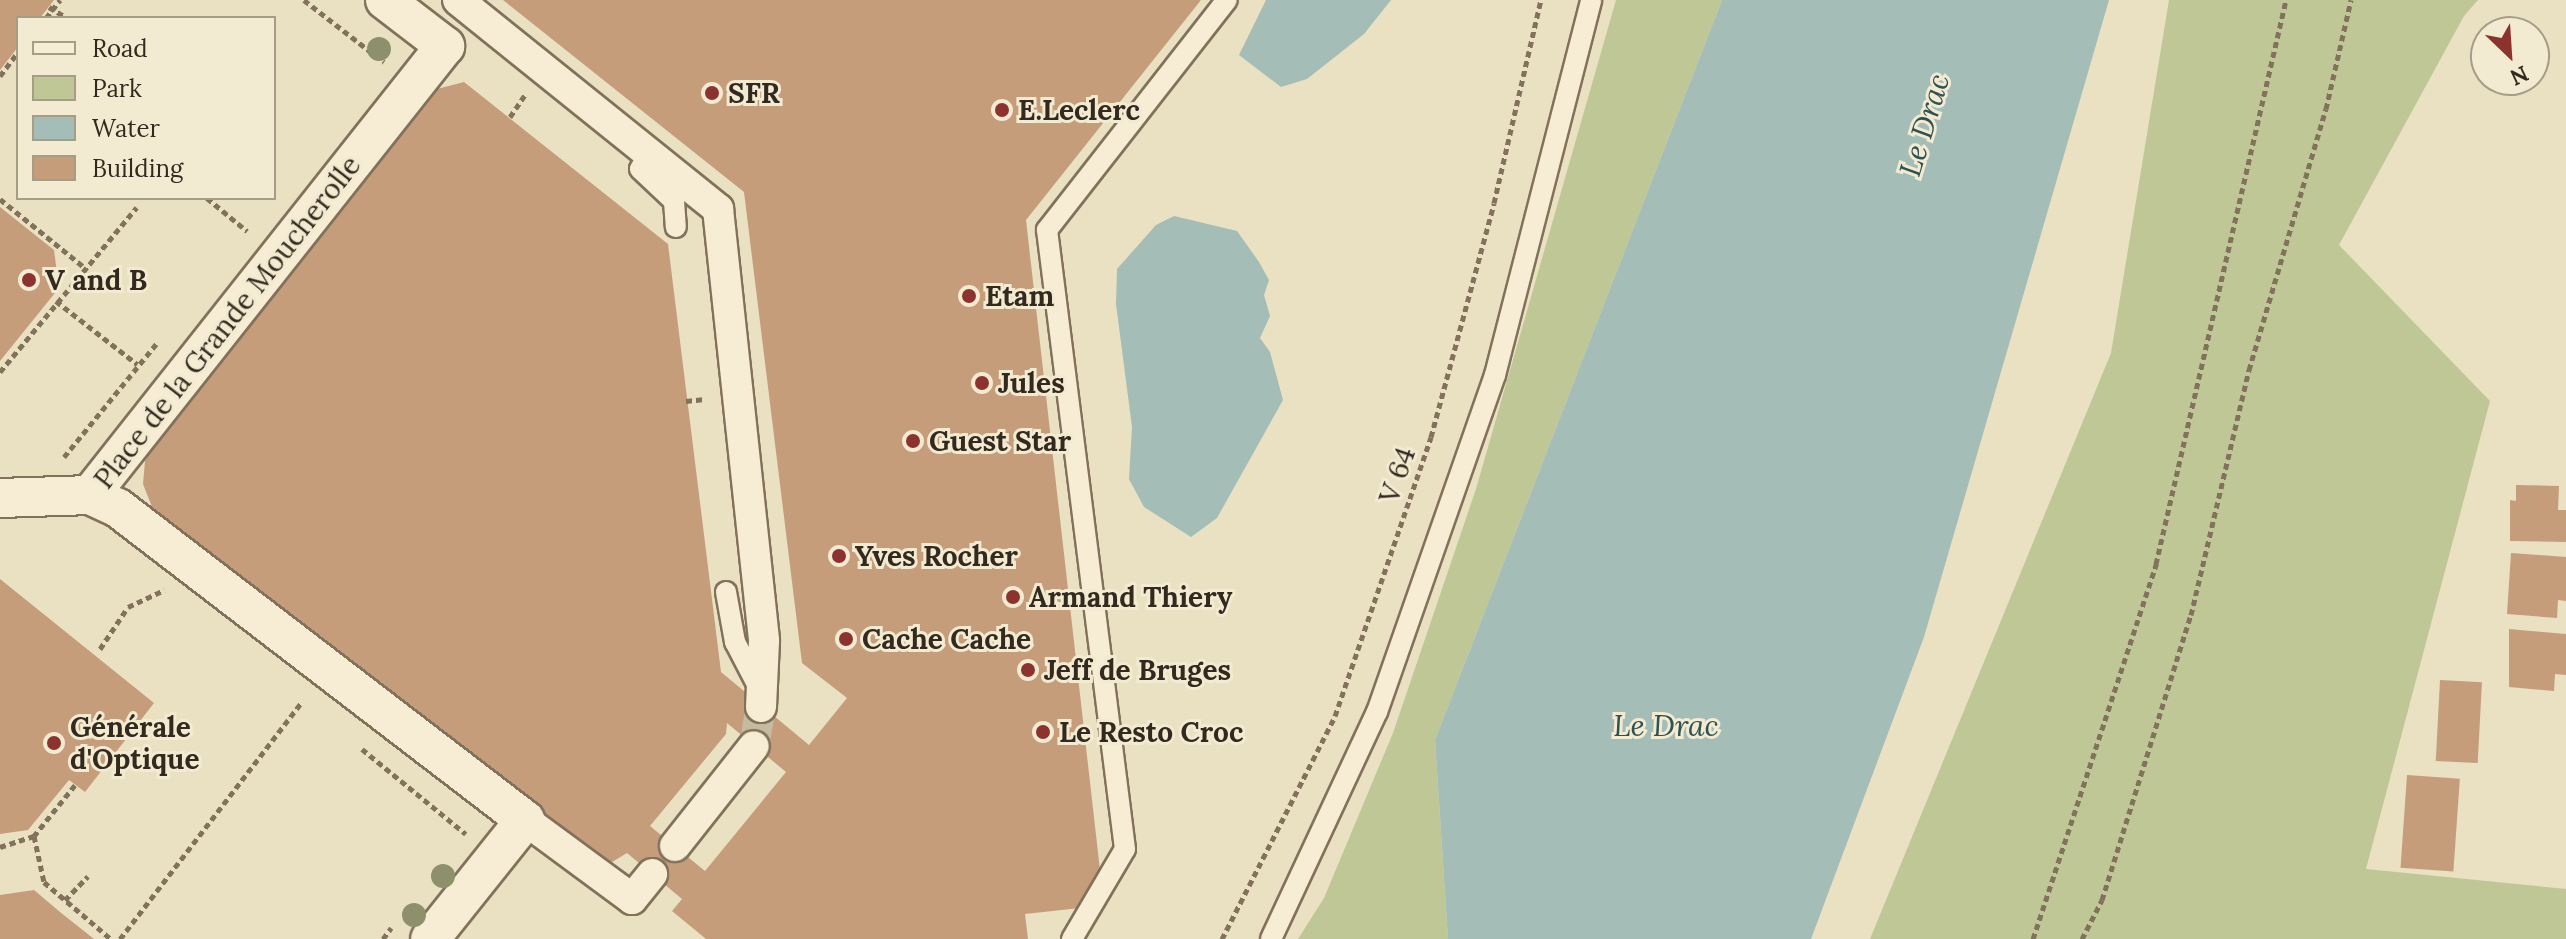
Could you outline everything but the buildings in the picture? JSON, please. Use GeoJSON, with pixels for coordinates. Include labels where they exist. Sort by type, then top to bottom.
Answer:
{"type":"FeatureCollection","features":[{"type":"Feature","properties":{"kind":"street","name":"Place de la Grande Moucherolle"},"geometry":{"type":"LineString","coordinates":[[385,0],[445,46],[90,495],[118,508],[525,820]]}},
{"type":"Feature","properties":{"kind":"street"},"geometry":{"type":"LineString","coordinates":[[458,0],[718,209],[764,641],[760,699]]}},
{"type":"Feature","properties":{"kind":"street"},"geometry":{"type":"LineString","coordinates":[[0,498],[90,495]]}},
{"type":"Feature","properties":{"kind":"street"},"geometry":{"type":"LineString","coordinates":[[675,846],[754,746]]}},
{"type":"Feature","properties":{"kind":"street"},"geometry":{"type":"LineString","coordinates":[[430,939],[525,820],[632,899],[652,874]]}},
{"type":"Feature","properties":{"kind":"lane"},"geometry":{"type":"LineString","coordinates":[[1072,939],[1125,849],[1047,230],[1227,0]]}},
{"type":"Feature","properties":{"kind":"lane"},"geometry":{"type":"LineString","coordinates":[[1271,939],[1377,712],[1495,375],[1591,0]]}},
{"type":"Feature","properties":{"kind":"lane"},"geometry":{"type":"LineString","coordinates":[[649,153],[640,169],[674,201],[676,227]]}},
{"type":"Feature","properties":{"kind":"lane"},"geometry":{"type":"LineString","coordinates":[[726,592],[735,642],[760,699]]}},
{"type":"Feature","properties":{"kind":"path"},"geometry":{"type":"LineString","coordinates":[[47,16],[60,0]]}},
{"type":"Feature","properties":{"kind":"path"},"geometry":{"type":"LineString","coordinates":[[304,0],[385,61],[375,73]]}},
{"type":"Feature","properties":{"kind":"path","name":"V 64"},"geometry":{"type":"LineString","coordinates":[[1222,939],[1335,716],[1431,437],[1494,203],[1541,0]]}},
{"type":"Feature","properties":{"kind":"path"},"geometry":{"type":"LineString","coordinates":[[2033,939],[2156,564],[2286,0]]}},
{"type":"Feature","properties":{"kind":"path"},"geometry":{"type":"LineString","coordinates":[[2082,939],[2102,900],[2191,615],[2249,370],[2326,109],[2351,0]]}},
{"type":"Feature","properties":{"kind":"path"},"geometry":{"type":"LineString","coordinates":[[51,8],[64,16]]}},
{"type":"Feature","properties":{"kind":"path"},"geometry":{"type":"LineString","coordinates":[[0,76],[16,55]]}},
{"type":"Feature","properties":{"kind":"path"},"geometry":{"type":"LineString","coordinates":[[510,117],[530,88]]}},
{"type":"Feature","properties":{"kind":"path"},"geometry":{"type":"LineString","coordinates":[[0,199],[84,267]]}},
{"type":"Feature","properties":{"kind":"path"},"geometry":{"type":"LineString","coordinates":[[209,200],[247,231]]}},
{"type":"Feature","properties":{"kind":"path"},"geometry":{"type":"LineString","coordinates":[[0,372],[84,267],[137,207]]}},
{"type":"Feature","properties":{"kind":"path"},"geometry":{"type":"LineString","coordinates":[[238,243],[257,220]]}},
{"type":"Feature","properties":{"kind":"path"},"geometry":{"type":"LineString","coordinates":[[56,301],[171,392]]}},
{"type":"Feature","properties":{"kind":"path"},"geometry":{"type":"LineString","coordinates":[[57,467],[137,364],[165,334]]}},
{"type":"Feature","properties":{"kind":"path"},"geometry":{"type":"LineString","coordinates":[[100,649],[128,607],[164,590]]}},
{"type":"Feature","properties":{"kind":"path"},"geometry":{"type":"LineString","coordinates":[[120,939],[302,702]]}},
{"type":"Feature","properties":{"kind":"path"},"geometry":{"type":"LineString","coordinates":[[0,847],[34,836],[75,785]]}},
{"type":"Feature","properties":{"kind":"path"},"geometry":{"type":"LineString","coordinates":[[34,836],[44,882],[111,939]]}},
{"type":"Feature","properties":{"kind":"path"},"geometry":{"type":"LineString","coordinates":[[65,900],[88,876]]}},
{"type":"Feature","properties":{"kind":"green space"},"geometry":{"type":"Polygon","coordinates":[[[1616,0],[1722,0],[1435,740],[1448,939],[1298,939],[1324,898],[1393,733],[1476,489],[1616,0]]]}},
{"type":"Feature","properties":{"kind":"green space"},"geometry":{"type":"Polygon","coordinates":[[[2169,0],[2478,0],[2464,16],[2339,245],[2490,401],[2366,869],[2566,889],[2566,939],[1870,939],[2111,353],[2169,0]]]}},
{"type":"Feature","properties":{"kind":"water"},"geometry":{"type":"Polygon","coordinates":[[[1266,0],[1391,0],[1364,34],[1307,79],[1281,87],[1239,55],[1266,0]]]}},
{"type":"Feature","properties":{"kind":"water","name":"Le Drac"},"geometry":{"type":"Polygon","coordinates":[[[1722,0],[2109,0],[1924,637],[1811,939],[1448,939],[1435,740],[1722,0]]]}},
{"type":"Feature","properties":{"kind":"water"},"geometry":{"type":"Polygon","coordinates":[[[1174,216],[1237,231],[1259,262],[1269,280],[1264,295],[1270,316],[1260,338],[1270,352],[1283,400],[1217,518],[1191,537],[1144,507],[1129,479],[1132,427],[1116,304],[1117,269],[1156,225],[1174,216]]]}},
{"type":"Feature","properties":{"kind":"tunnel"},"geometry":{"type":"LineString","coordinates":[[754,746],[761,707]]}},
{"type":"Feature","properties":{"kind":"place","name":"SFR"},"geometry":{"type":"Point","coordinates":[712,93]}},
{"type":"Feature","properties":{"kind":"place","name":"E.Leclerc"},"geometry":{"type":"Point","coordinates":[1002,110]}},
{"type":"Feature","properties":{"kind":"place","name":"V and B"},"geometry":{"type":"Point","coordinates":[29,280]}},
{"type":"Feature","properties":{"kind":"place","name":"Etam"},"geometry":{"type":"Point","coordinates":[969,296]}},
{"type":"Feature","properties":{"kind":"place","name":"Jules"},"geometry":{"type":"Point","coordinates":[982,383]}},
{"type":"Feature","properties":{"kind":"place","name":"Guest Star"},"geometry":{"type":"Point","coordinates":[913,441]}},
{"type":"Feature","properties":{"kind":"place","name":"Yves Rocher"},"geometry":{"type":"Point","coordinates":[839,556]}},
{"type":"Feature","properties":{"kind":"place","name":"Armand Thiery"},"geometry":{"type":"Point","coordinates":[1013,597]}},
{"type":"Feature","properties":{"kind":"place","name":"Cache Cache"},"geometry":{"type":"Point","coordinates":[846,639]}},
{"type":"Feature","properties":{"kind":"place","name":"Jeff de Bruges"},"geometry":{"type":"Point","coordinates":[1028,670]}},
{"type":"Feature","properties":{"kind":"place","name":"Le Resto Croc"},"geometry":{"type":"Point","coordinates":[1043,732]}},
{"type":"Feature","properties":{"kind":"place","name":"Générale d'Optique"},"geometry":{"type":"Point","coordinates":[54,743]}}]}
